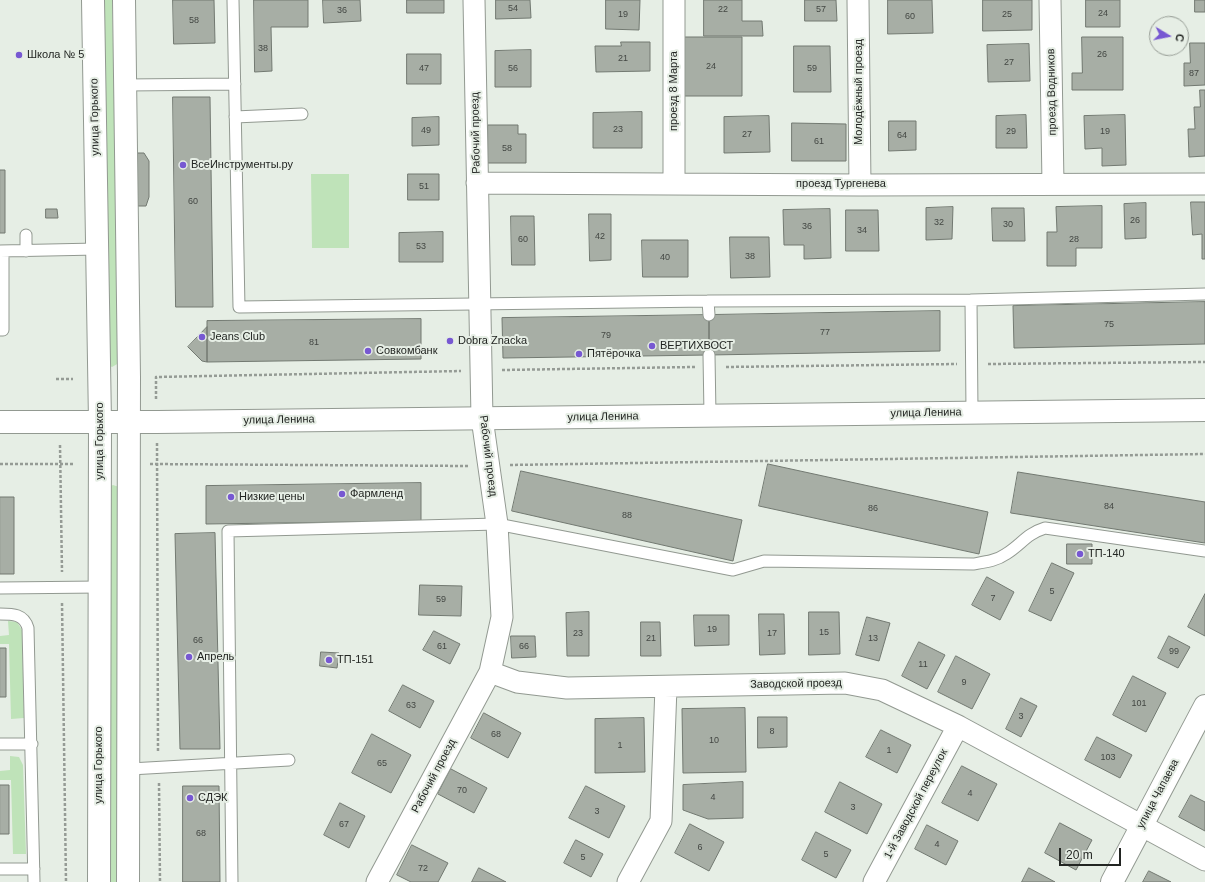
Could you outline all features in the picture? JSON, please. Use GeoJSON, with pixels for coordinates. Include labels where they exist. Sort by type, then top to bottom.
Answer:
{"type":"FeatureCollection","features":[{"type":"Feature","properties":{"kind":"main road","name":"улица Горького"},"geometry":{"type":"LineString","coordinates":[[93,0],[100,422],[99,882]]}},
{"type":"Feature","properties":{"kind":"main road"},"geometry":{"type":"LineString","coordinates":[[124,0],[130,769],[128,882]]}},
{"type":"Feature","properties":{"kind":"main road","name":"улица Ленина"},"geometry":{"type":"LineString","coordinates":[[0,422],[128,422],[1205,410]]}},
{"type":"Feature","properties":{"kind":"main road","name":"улица Чапаева"},"geometry":{"type":"LineString","coordinates":[[1112,882],[1205,706]]}},
{"type":"Feature","properties":{"kind":"street","name":"Рабочий проезд"},"geometry":{"type":"LineString","coordinates":[[378,882],[490,672],[502,618],[496,524],[482,418],[474,0]]}},
{"type":"Feature","properties":{"kind":"street","name":"проезд 8 Марта"},"geometry":{"type":"LineString","coordinates":[[674,0],[674,183]]}},
{"type":"Feature","properties":{"kind":"street","name":"Молодёжный проезд"},"geometry":{"type":"LineString","coordinates":[[858,0],[860,185]]}},
{"type":"Feature","properties":{"kind":"street","name":"проезд Водников"},"geometry":{"type":"LineString","coordinates":[[1050,0],[1054,184]]}},
{"type":"Feature","properties":{"kind":"street","name":"проезд Тургенева"},"geometry":{"type":"LineString","coordinates":[[477,183],[860,185],[1205,184]]}},
{"type":"Feature","properties":{"kind":"street","name":"Заводской проезд"},"geometry":{"type":"LineString","coordinates":[[490,672],[517,682],[567,688],[845,683],[882,690],[958,726],[1205,860]]}},
{"type":"Feature","properties":{"kind":"street"},"geometry":{"type":"LineString","coordinates":[[628,882],[661,821],[666,687]]}},
{"type":"Feature","properties":{"kind":"street","name":"1-й Заводской переулок"},"geometry":{"type":"LineString","coordinates":[[874,882],[958,726]]}},
{"type":"Feature","properties":{"kind":"lane"},"geometry":{"type":"LineString","coordinates":[[233,0],[239,307],[479,303],[971,300],[1205,294]]}},
{"type":"Feature","properties":{"kind":"lane"},"geometry":{"type":"LineString","coordinates":[[125,85],[235,84]]}},
{"type":"Feature","properties":{"kind":"lane"},"geometry":{"type":"LineString","coordinates":[[235,117],[302,114]]}},
{"type":"Feature","properties":{"kind":"lane"},"geometry":{"type":"LineString","coordinates":[[26,235],[26,251]]}},
{"type":"Feature","properties":{"kind":"lane"},"geometry":{"type":"LineString","coordinates":[[0,330],[3,330],[2,251],[97,249]]}},
{"type":"Feature","properties":{"kind":"lane"},"geometry":{"type":"LineString","coordinates":[[971,300],[972,412]]}},
{"type":"Feature","properties":{"kind":"lane"},"geometry":{"type":"LineString","coordinates":[[708,301],[709,315]]}},
{"type":"Feature","properties":{"kind":"lane"},"geometry":{"type":"LineString","coordinates":[[709,355],[710,416]]}},
{"type":"Feature","properties":{"kind":"lane"},"geometry":{"type":"LineString","coordinates":[[232,882],[228,531],[496,524],[733,570],[764,561],[973,564],[990,562],[1006,554],[1033,532],[1046,528],[1205,551]]}},
{"type":"Feature","properties":{"kind":"lane"},"geometry":{"type":"LineString","coordinates":[[0,588],[100,587]]}},
{"type":"Feature","properties":{"kind":"lane"},"geometry":{"type":"LineString","coordinates":[[0,614],[14,614],[20,616],[26,620],[28,628],[32,744],[34,882]]}},
{"type":"Feature","properties":{"kind":"lane"},"geometry":{"type":"LineString","coordinates":[[0,744],[32,744]]}},
{"type":"Feature","properties":{"kind":"lane"},"geometry":{"type":"LineString","coordinates":[[130,769],[289,760]]}},
{"type":"Feature","properties":{"kind":"lane"},"geometry":{"type":"LineString","coordinates":[[0,869],[34,869]]}},
{"type":"Feature","properties":{"kind":"path"},"geometry":{"type":"LineString","coordinates":[[156,399],[156,377],[481,370],[1205,362]]}},
{"type":"Feature","properties":{"kind":"path"},"geometry":{"type":"LineString","coordinates":[[56,380],[73,379]]}},
{"type":"Feature","properties":{"kind":"path"},"geometry":{"type":"LineString","coordinates":[[157,440],[158,768],[160,882]]}},
{"type":"Feature","properties":{"kind":"path"},"geometry":{"type":"LineString","coordinates":[[60,445],[66,882]]}},
{"type":"Feature","properties":{"kind":"path"},"geometry":{"type":"LineString","coordinates":[[157,464],[488,466],[1205,454]]}},
{"type":"Feature","properties":{"kind":"path"},"geometry":{"type":"LineString","coordinates":[[0,464],[75,464]]}},
{"type":"Feature","properties":{"kind":"green space"},"geometry":{"type":"Polygon","coordinates":[[[100,0],[112,0],[120,357],[119,363],[112,367],[106,364],[100,0]]]}},
{"type":"Feature","properties":{"kind":"green space"},"geometry":{"type":"Polygon","coordinates":[[[311,174],[349,174],[349,248],[312,248],[311,174]]]}},
{"type":"Feature","properties":{"kind":"green space"},"geometry":{"type":"Polygon","coordinates":[[[113,485],[119,487],[119,882],[107,882],[108,487],[113,485]]]}},
{"type":"Feature","properties":{"kind":"green space"},"geometry":{"type":"Polygon","coordinates":[[[8,621],[17,622],[22,630],[24,718],[11,719],[9,644],[0,644],[0,636],[9,635],[8,621]]]}},
{"type":"Feature","properties":{"kind":"green space"},"geometry":{"type":"Polygon","coordinates":[[[10,756],[19,757],[23,765],[26,854],[13,854],[11,780],[0,780],[0,771],[10,770],[10,756]]]}},
{"type":"Feature","properties":{"kind":"building"},"geometry":{"type":"Polygon","coordinates":[[[173,0],[214,0],[215,43],[174,44],[173,0]]]}},
{"type":"Feature","properties":{"kind":"building"},"geometry":{"type":"Polygon","coordinates":[[[254,0],[308,0],[308,27],[271,27],[272,71],[255,72],[254,0]]]}},
{"type":"Feature","properties":{"kind":"building"},"geometry":{"type":"Polygon","coordinates":[[[323,0],[360,0],[361,21],[324,23],[323,0]]]}},
{"type":"Feature","properties":{"kind":"building"},"geometry":{"type":"Polygon","coordinates":[[[407,0],[444,0],[444,13],[407,13],[407,0]]]}},
{"type":"Feature","properties":{"kind":"building"},"geometry":{"type":"Polygon","coordinates":[[[496,0],[530,0],[531,18],[496,19],[496,0]]]}},
{"type":"Feature","properties":{"kind":"building"},"geometry":{"type":"Polygon","coordinates":[[[606,0],[640,0],[639,30],[606,29],[606,0]]]}},
{"type":"Feature","properties":{"kind":"building"},"geometry":{"type":"Polygon","coordinates":[[[704,0],[742,0],[742,21],[762,21],[763,36],[704,36],[704,0]]]}},
{"type":"Feature","properties":{"kind":"building"},"geometry":{"type":"Polygon","coordinates":[[[805,0],[836,0],[837,21],[805,21],[805,0]]]}},
{"type":"Feature","properties":{"kind":"building"},"geometry":{"type":"Polygon","coordinates":[[[888,0],[932,0],[933,33],[888,34],[888,0]]]}},
{"type":"Feature","properties":{"kind":"building"},"geometry":{"type":"Polygon","coordinates":[[[983,0],[1032,0],[1032,30],[983,31],[983,0]]]}},
{"type":"Feature","properties":{"kind":"building"},"geometry":{"type":"Polygon","coordinates":[[[1086,0],[1120,0],[1120,27],[1086,27],[1086,0]]]}},
{"type":"Feature","properties":{"kind":"building"},"geometry":{"type":"Polygon","coordinates":[[[1195,0],[1205,0],[1205,12],[1195,12],[1195,0]]]}},
{"type":"Feature","properties":{"kind":"building"},"geometry":{"type":"Polygon","coordinates":[[[680,37],[742,37],[742,96],[679,96],[680,37]]]}},
{"type":"Feature","properties":{"kind":"building"},"geometry":{"type":"Polygon","coordinates":[[[1082,37],[1123,37],[1123,90],[1072,90],[1072,73],[1082,73],[1082,37]]]}},
{"type":"Feature","properties":{"kind":"building"},"geometry":{"type":"Polygon","coordinates":[[[621,42],[650,42],[650,71],[596,72],[595,46],[621,46],[621,42]]]}},
{"type":"Feature","properties":{"kind":"building"},"geometry":{"type":"Polygon","coordinates":[[[1190,43],[1205,43],[1205,85],[1184,86],[1184,63],[1190,63],[1190,43]]]}},
{"type":"Feature","properties":{"kind":"building"},"geometry":{"type":"Polygon","coordinates":[[[1029,44],[1030,81],[988,82],[987,45],[1029,44]]]}},
{"type":"Feature","properties":{"kind":"building"},"geometry":{"type":"Polygon","coordinates":[[[794,46],[830,46],[831,92],[794,92],[794,46]]]}},
{"type":"Feature","properties":{"kind":"building"},"geometry":{"type":"Polygon","coordinates":[[[531,50],[531,87],[495,87],[495,51],[531,50]]]}},
{"type":"Feature","properties":{"kind":"building"},"geometry":{"type":"Polygon","coordinates":[[[407,54],[441,54],[441,84],[407,84],[407,54]]]}},
{"type":"Feature","properties":{"kind":"building"},"geometry":{"type":"Polygon","coordinates":[[[1200,90],[1205,90],[1205,156],[1189,157],[1188,129],[1195,129],[1194,107],[1200,107],[1200,90]]]}},
{"type":"Feature","properties":{"kind":"building"},"geometry":{"type":"Polygon","coordinates":[[[173,97],[210,97],[213,307],[176,307],[173,97]]]}},
{"type":"Feature","properties":{"kind":"building"},"geometry":{"type":"Polygon","coordinates":[[[642,112],[642,148],[593,148],[593,113],[642,112]]]}},
{"type":"Feature","properties":{"kind":"building"},"geometry":{"type":"Polygon","coordinates":[[[1026,115],[1027,148],[996,148],[996,116],[1026,115]]]}},
{"type":"Feature","properties":{"kind":"building"},"geometry":{"type":"Polygon","coordinates":[[[1125,115],[1126,165],[1102,166],[1102,148],[1085,149],[1084,116],[1125,115]]]}},
{"type":"Feature","properties":{"kind":"building"},"geometry":{"type":"Polygon","coordinates":[[[769,116],[770,152],[724,153],[724,117],[769,116]]]}},
{"type":"Feature","properties":{"kind":"building"},"geometry":{"type":"Polygon","coordinates":[[[439,117],[439,145],[412,146],[412,118],[439,117]]]}},
{"type":"Feature","properties":{"kind":"building"},"geometry":{"type":"Polygon","coordinates":[[[889,121],[916,121],[916,150],[889,151],[889,121]]]}},
{"type":"Feature","properties":{"kind":"building"},"geometry":{"type":"Polygon","coordinates":[[[792,123],[846,124],[846,161],[792,161],[792,123]]]}},
{"type":"Feature","properties":{"kind":"building"},"geometry":{"type":"Polygon","coordinates":[[[488,125],[518,125],[518,134],[526,134],[526,163],[488,163],[488,125]]]}},
{"type":"Feature","properties":{"kind":"building"},"geometry":{"type":"Polygon","coordinates":[[[136,153],[144,153],[149,161],[149,197],[146,206],[138,206],[132,198],[136,153]]]}},
{"type":"Feature","properties":{"kind":"building"},"geometry":{"type":"Polygon","coordinates":[[[0,170],[5,170],[5,233],[0,233],[0,170]]]}},
{"type":"Feature","properties":{"kind":"building"},"geometry":{"type":"Polygon","coordinates":[[[408,174],[439,174],[439,200],[408,200],[408,174]]]}},
{"type":"Feature","properties":{"kind":"building"},"geometry":{"type":"Polygon","coordinates":[[[1191,202],[1205,202],[1205,259],[1202,259],[1202,234],[1193,235],[1191,202]]]}},
{"type":"Feature","properties":{"kind":"building"},"geometry":{"type":"Polygon","coordinates":[[[1146,203],[1146,238],[1125,239],[1124,204],[1146,203]]]}},
{"type":"Feature","properties":{"kind":"building"},"geometry":{"type":"Polygon","coordinates":[[[1102,206],[1102,248],[1076,248],[1076,266],[1047,266],[1047,232],[1057,232],[1056,207],[1102,206]]]}},
{"type":"Feature","properties":{"kind":"building"},"geometry":{"type":"Polygon","coordinates":[[[953,207],[952,239],[926,240],[926,208],[953,207]]]}},
{"type":"Feature","properties":{"kind":"building"},"geometry":{"type":"Polygon","coordinates":[[[992,208],[1024,208],[1025,241],[993,241],[992,208]]]}},
{"type":"Feature","properties":{"kind":"building"},"geometry":{"type":"Polygon","coordinates":[[[46,209],[57,209],[58,218],[46,218],[46,209]]]}},
{"type":"Feature","properties":{"kind":"building"},"geometry":{"type":"Polygon","coordinates":[[[830,209],[831,258],[804,259],[804,245],[784,245],[783,210],[830,209]]]}},
{"type":"Feature","properties":{"kind":"building"},"geometry":{"type":"Polygon","coordinates":[[[846,210],[878,210],[879,251],[846,251],[846,210]]]}},
{"type":"Feature","properties":{"kind":"building"},"geometry":{"type":"Polygon","coordinates":[[[589,214],[611,214],[611,260],[590,261],[589,214]]]}},
{"type":"Feature","properties":{"kind":"building"},"geometry":{"type":"Polygon","coordinates":[[[511,216],[534,216],[535,265],[512,265],[511,216]]]}},
{"type":"Feature","properties":{"kind":"building"},"geometry":{"type":"Polygon","coordinates":[[[443,232],[443,262],[399,262],[399,233],[443,232]]]}},
{"type":"Feature","properties":{"kind":"building"},"geometry":{"type":"Polygon","coordinates":[[[730,237],[769,237],[770,277],[731,278],[730,237]]]}},
{"type":"Feature","properties":{"kind":"building"},"geometry":{"type":"Polygon","coordinates":[[[642,240],[688,240],[688,277],[643,277],[642,240]]]}},
{"type":"Feature","properties":{"kind":"building"},"geometry":{"type":"Polygon","coordinates":[[[1205,302],[1205,344],[1014,348],[1013,306],[1205,302]]]}},
{"type":"Feature","properties":{"kind":"building"},"geometry":{"type":"Polygon","coordinates":[[[940,311],[940,351],[709,355],[709,315],[940,311]]]}},
{"type":"Feature","properties":{"kind":"building"},"geometry":{"type":"Polygon","coordinates":[[[709,315],[709,355],[503,358],[502,318],[709,315]]]}},
{"type":"Feature","properties":{"kind":"building"},"geometry":{"type":"Polygon","coordinates":[[[421,319],[421,359],[207,362],[207,321],[421,319]]]}},
{"type":"Feature","properties":{"kind":"building","name":"Jeans Club"},"geometry":{"type":"Polygon","coordinates":[[[207,327],[207,362],[202,361],[188,347],[207,327]]]}},
{"type":"Feature","properties":{"kind":"building"},"geometry":{"type":"Polygon","coordinates":[[[768,464],[988,512],[979,554],[759,506],[768,464]]]}},
{"type":"Feature","properties":{"kind":"building"},"geometry":{"type":"Polygon","coordinates":[[[521,471],[742,520],[733,561],[512,511],[521,471]]]}},
{"type":"Feature","properties":{"kind":"building"},"geometry":{"type":"Polygon","coordinates":[[[1018,472],[1205,502],[1205,543],[1011,513],[1018,472]]]}},
{"type":"Feature","properties":{"kind":"building"},"geometry":{"type":"Polygon","coordinates":[[[421,483],[421,521],[206,524],[206,486],[421,483]]]}},
{"type":"Feature","properties":{"kind":"building"},"geometry":{"type":"Polygon","coordinates":[[[0,497],[14,497],[14,574],[0,574],[0,497]]]}},
{"type":"Feature","properties":{"kind":"building"},"geometry":{"type":"Polygon","coordinates":[[[215,533],[220,749],[180,749],[175,534],[215,533]]]}},
{"type":"Feature","properties":{"kind":"building","name":"ТП-140"},"geometry":{"type":"Polygon","coordinates":[[[1067,544],[1092,544],[1092,564],[1067,564],[1067,544]]]}},
{"type":"Feature","properties":{"kind":"building"},"geometry":{"type":"Polygon","coordinates":[[[1052,563],[1074,573],[1051,621],[1029,611],[1052,563]]]}},
{"type":"Feature","properties":{"kind":"building"},"geometry":{"type":"Polygon","coordinates":[[[987,577],[1014,592],[1000,620],[972,605],[987,577]]]}},
{"type":"Feature","properties":{"kind":"building"},"geometry":{"type":"Polygon","coordinates":[[[420,585],[462,586],[461,616],[419,615],[420,585]]]}},
{"type":"Feature","properties":{"kind":"building"},"geometry":{"type":"Polygon","coordinates":[[[1205,594],[1205,636],[1188,627],[1205,594]]]}},
{"type":"Feature","properties":{"kind":"building"},"geometry":{"type":"Polygon","coordinates":[[[589,612],[589,656],[567,656],[566,613],[589,612]]]}},
{"type":"Feature","properties":{"kind":"building"},"geometry":{"type":"Polygon","coordinates":[[[809,612],[839,612],[840,654],[809,655],[809,612]]]}},
{"type":"Feature","properties":{"kind":"building"},"geometry":{"type":"Polygon","coordinates":[[[759,614],[784,614],[785,654],[760,655],[759,614]]]}},
{"type":"Feature","properties":{"kind":"building"},"geometry":{"type":"Polygon","coordinates":[[[694,615],[729,615],[729,645],[695,646],[694,615]]]}},
{"type":"Feature","properties":{"kind":"building"},"geometry":{"type":"Polygon","coordinates":[[[867,617],[890,623],[879,661],[856,655],[867,617]]]}},
{"type":"Feature","properties":{"kind":"building"},"geometry":{"type":"Polygon","coordinates":[[[641,622],[660,622],[661,656],[641,656],[641,622]]]}},
{"type":"Feature","properties":{"kind":"building"},"geometry":{"type":"Polygon","coordinates":[[[434,631],[460,644],[450,664],[423,650],[434,631]]]}},
{"type":"Feature","properties":{"kind":"building"},"geometry":{"type":"Polygon","coordinates":[[[511,636],[535,636],[536,657],[512,658],[511,636]]]}},
{"type":"Feature","properties":{"kind":"building"},"geometry":{"type":"Polygon","coordinates":[[[1169,636],[1190,647],[1178,668],[1158,658],[1169,636]]]}},
{"type":"Feature","properties":{"kind":"building"},"geometry":{"type":"Polygon","coordinates":[[[919,642],[945,655],[927,689],[902,676],[919,642]]]}},
{"type":"Feature","properties":{"kind":"building"},"geometry":{"type":"Polygon","coordinates":[[[0,648],[6,648],[6,697],[0,697],[0,648]]]}},
{"type":"Feature","properties":{"kind":"building","name":"ТП-151"},"geometry":{"type":"Polygon","coordinates":[[[321,652],[339,653],[337,668],[320,666],[321,652]]]}},
{"type":"Feature","properties":{"kind":"building"},"geometry":{"type":"Polygon","coordinates":[[[956,656],[990,674],[972,709],[938,692],[956,656]]]}},
{"type":"Feature","properties":{"kind":"building"},"geometry":{"type":"Polygon","coordinates":[[[1133,676],[1166,693],[1146,732],[1113,715],[1133,676]]]}},
{"type":"Feature","properties":{"kind":"building"},"geometry":{"type":"Polygon","coordinates":[[[403,685],[434,701],[420,728],[389,711],[403,685]]]}},
{"type":"Feature","properties":{"kind":"building"},"geometry":{"type":"Polygon","coordinates":[[[1021,698],[1037,706],[1021,737],[1006,729],[1021,698]]]}},
{"type":"Feature","properties":{"kind":"building"},"geometry":{"type":"Polygon","coordinates":[[[745,708],[746,772],[683,773],[682,709],[745,708]]]}},
{"type":"Feature","properties":{"kind":"building"},"geometry":{"type":"Polygon","coordinates":[[[484,713],[521,733],[508,758],[471,738],[484,713]]]}},
{"type":"Feature","properties":{"kind":"building"},"geometry":{"type":"Polygon","coordinates":[[[758,717],[787,717],[787,747],[758,748],[758,717]]]}},
{"type":"Feature","properties":{"kind":"building"},"geometry":{"type":"Polygon","coordinates":[[[644,718],[645,772],[595,773],[595,719],[644,718]]]}},
{"type":"Feature","properties":{"kind":"building"},"geometry":{"type":"Polygon","coordinates":[[[881,730],[911,745],[897,773],[866,757],[881,730]]]}},
{"type":"Feature","properties":{"kind":"building"},"geometry":{"type":"Polygon","coordinates":[[[372,734],[411,755],[391,793],[352,773],[372,734]]]}},
{"type":"Feature","properties":{"kind":"building"},"geometry":{"type":"Polygon","coordinates":[[[1097,737],[1132,755],[1120,778],[1085,760],[1097,737]]]}},
{"type":"Feature","properties":{"kind":"building"},"geometry":{"type":"Polygon","coordinates":[[[962,766],[997,784],[978,821],[942,803],[962,766]]]}},
{"type":"Feature","properties":{"kind":"building"},"geometry":{"type":"Polygon","coordinates":[[[451,769],[487,788],[474,813],[438,794],[451,769]]]}},
{"type":"Feature","properties":{"kind":"building"},"geometry":{"type":"Polygon","coordinates":[[[743,782],[743,818],[708,819],[683,810],[683,785],[743,782]]]}},
{"type":"Feature","properties":{"kind":"building"},"geometry":{"type":"Polygon","coordinates":[[[840,782],[882,804],[867,834],[825,812],[840,782]]]}},
{"type":"Feature","properties":{"kind":"building"},"geometry":{"type":"Polygon","coordinates":[[[0,785],[9,785],[9,834],[0,834],[0,785]]]}},
{"type":"Feature","properties":{"kind":"building"},"geometry":{"type":"Polygon","coordinates":[[[183,786],[219,786],[220,882],[183,882],[183,786]]]}},
{"type":"Feature","properties":{"kind":"building"},"geometry":{"type":"Polygon","coordinates":[[[586,786],[625,806],[609,838],[569,818],[586,786]]]}},
{"type":"Feature","properties":{"kind":"building"},"geometry":{"type":"Polygon","coordinates":[[[1191,795],[1205,802],[1205,831],[1179,817],[1191,795]]]}},
{"type":"Feature","properties":{"kind":"building"},"geometry":{"type":"Polygon","coordinates":[[[340,803],[365,816],[349,848],[324,835],[340,803]]]}},
{"type":"Feature","properties":{"kind":"building"},"geometry":{"type":"Polygon","coordinates":[[[1060,823],[1092,840],[1076,870],[1045,853],[1060,823]]]}},
{"type":"Feature","properties":{"kind":"building"},"geometry":{"type":"Polygon","coordinates":[[[690,824],[724,842],[709,871],[675,853],[690,824]]]}},
{"type":"Feature","properties":{"kind":"building"},"geometry":{"type":"Polygon","coordinates":[[[927,825],[958,841],[946,865],[915,849],[927,825]]]}},
{"type":"Feature","properties":{"kind":"building"},"geometry":{"type":"Polygon","coordinates":[[[816,832],[851,850],[836,878],[802,860],[816,832]]]}},
{"type":"Feature","properties":{"kind":"building"},"geometry":{"type":"Polygon","coordinates":[[[576,840],[603,854],[591,877],[564,863],[576,840]]]}},
{"type":"Feature","properties":{"kind":"building"},"geometry":{"type":"Polygon","coordinates":[[[412,845],[448,863],[438,882],[411,882],[397,875],[412,845]]]}},
{"type":"Feature","properties":{"kind":"building"},"geometry":{"type":"Polygon","coordinates":[[[479,868],[506,882],[472,882],[479,868]]]}},
{"type":"Feature","properties":{"kind":"building"},"geometry":{"type":"Polygon","coordinates":[[[1029,868],[1055,882],[1022,882],[1029,868]]]}},
{"type":"Feature","properties":{"kind":"building"},"geometry":{"type":"Polygon","coordinates":[[[1149,871],[1171,882],[1143,882],[1149,871]]]}},
{"type":"Feature","properties":{"kind":"place","name":"Школа № 5"},"geometry":{"type":"Point","coordinates":[19,55]}},
{"type":"Feature","properties":{"kind":"place","name":"ВсеИнструменты.ру"},"geometry":{"type":"Point","coordinates":[183,165]}},
{"type":"Feature","properties":{"kind":"place","name":"Jeans Club"},"geometry":{"type":"Point","coordinates":[202,337]}},
{"type":"Feature","properties":{"kind":"place","name":"Dobra Znacka"},"geometry":{"type":"Point","coordinates":[450,341]}},
{"type":"Feature","properties":{"kind":"place","name":"ВЕРТИХВОСТ"},"geometry":{"type":"Point","coordinates":[652,346]}},
{"type":"Feature","properties":{"kind":"place","name":"Совкомбанк"},"geometry":{"type":"Point","coordinates":[368,351]}},
{"type":"Feature","properties":{"kind":"place","name":"Пятёрочка"},"geometry":{"type":"Point","coordinates":[579,354]}},
{"type":"Feature","properties":{"kind":"place","name":"Фармленд"},"geometry":{"type":"Point","coordinates":[342,494]}},
{"type":"Feature","properties":{"kind":"place","name":"Низкие цены"},"geometry":{"type":"Point","coordinates":[231,497]}},
{"type":"Feature","properties":{"kind":"place","name":"ТП-140"},"geometry":{"type":"Point","coordinates":[1080,554]}},
{"type":"Feature","properties":{"kind":"place","name":"Апрель"},"geometry":{"type":"Point","coordinates":[189,657]}},
{"type":"Feature","properties":{"kind":"place","name":"ТП-151"},"geometry":{"type":"Point","coordinates":[329,660]}},
{"type":"Feature","properties":{"kind":"place","name":"СДЭК"},"geometry":{"type":"Point","coordinates":[190,798]}}]}
